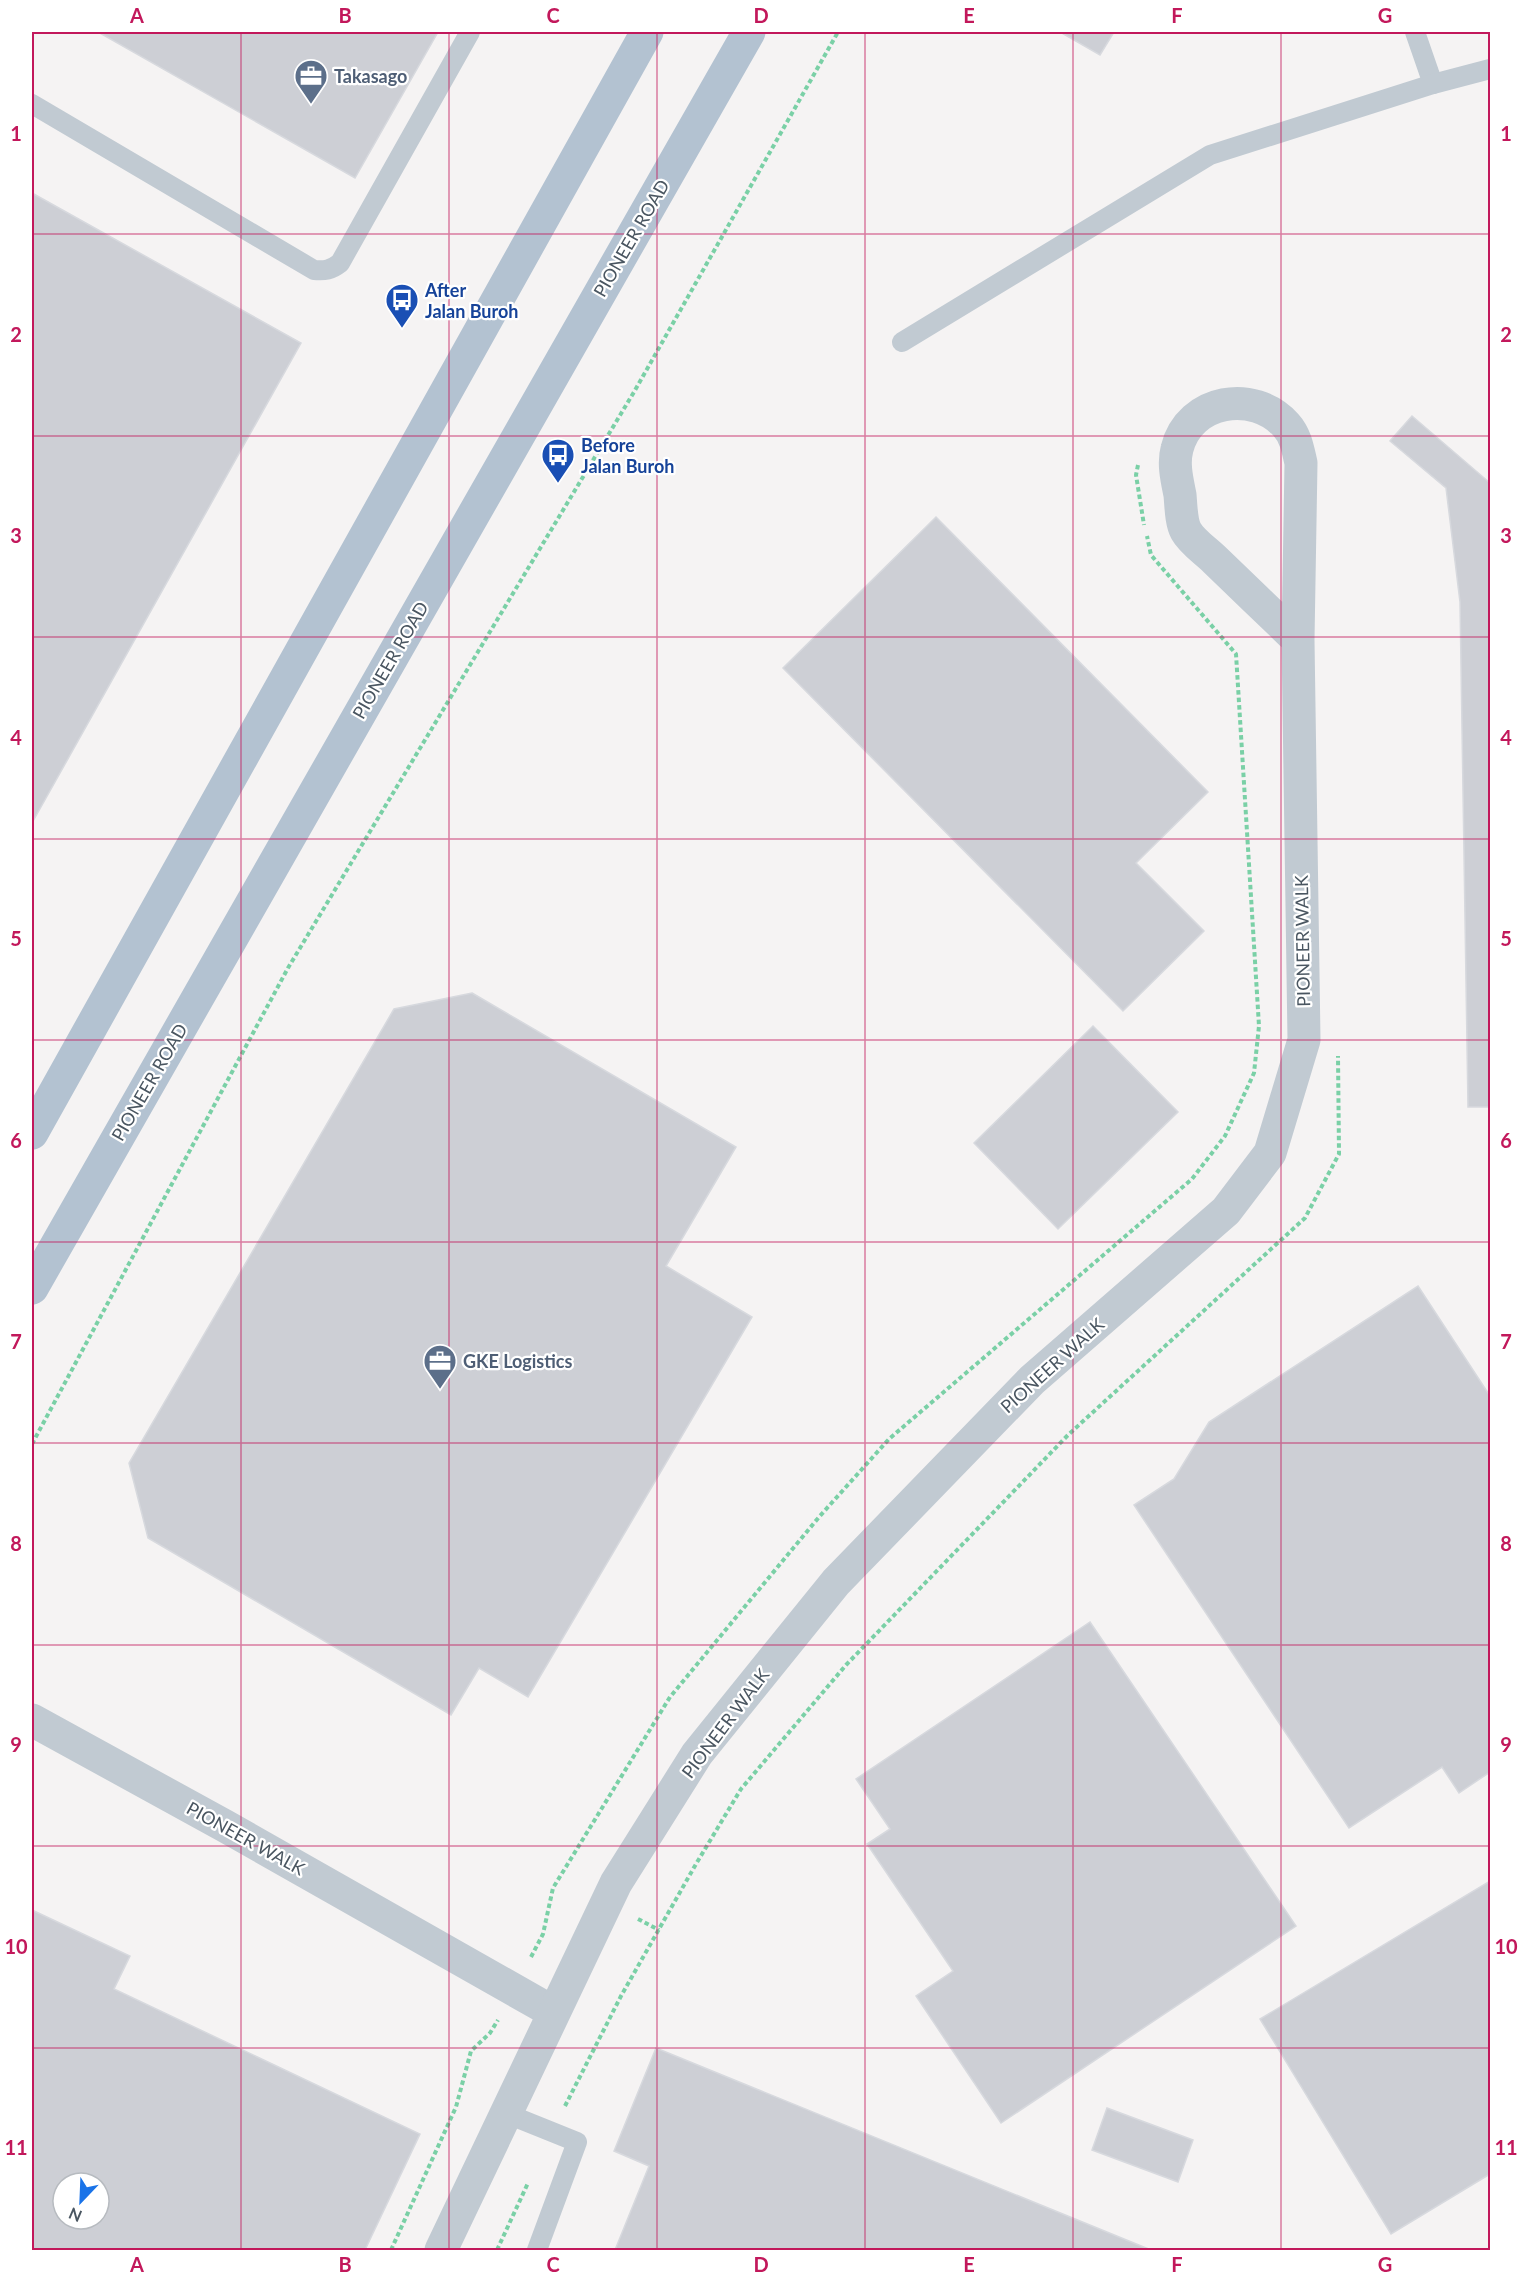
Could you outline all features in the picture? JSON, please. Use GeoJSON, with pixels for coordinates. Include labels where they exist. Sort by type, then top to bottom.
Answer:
{"type":"FeatureCollection","features":[{"type":"Feature","properties":{"kind":"main road"},"geometry":{"type":"LineString","coordinates":[[32,1133],[647,32]]}},
{"type":"Feature","properties":{"kind":"main road","name":"PIONEER ROAD"},"geometry":{"type":"LineString","coordinates":[[32,1288],[749,32]]}},
{"type":"Feature","properties":{"kind":"street","name":"PIONEER WALK"},"geometry":{"type":"LineString","coordinates":[[441,2250],[616,1882],[697,1754],[836,1582],[1032,1380],[1226,1211],[1270,1153],[1304,1040],[1298,640],[1301,463],[1297,444],[1287,427],[1273,413],[1255,405],[1235,402],[1215,406],[1198,416],[1185,431],[1177,449],[1175,469],[1185,530],[1298,640]]}},
{"type":"Feature","properties":{"kind":"street","name":"PIONEER WALK"},"geometry":{"type":"LineString","coordinates":[[32,1720],[225,1826],[553,2012]]}},
{"type":"Feature","properties":{"kind":"lane"},"geometry":{"type":"LineString","coordinates":[[32,104],[314,270],[324,271],[333,269],[340,263],[470,32]]}},
{"type":"Feature","properties":{"kind":"lane"},"geometry":{"type":"LineString","coordinates":[[1415,32],[1433,84]]}},
{"type":"Feature","properties":{"kind":"lane"},"geometry":{"type":"LineString","coordinates":[[902,342],[1210,155],[1433,84],[1491,69]]}},
{"type":"Feature","properties":{"kind":"lane"},"geometry":{"type":"LineString","coordinates":[[505,2113],[578,2142],[537,2250]]}},
{"type":"Feature","properties":{"kind":"path"},"geometry":{"type":"LineString","coordinates":[[32,1444],[288,968],[634,392],[838,32]]}},
{"type":"Feature","properties":{"kind":"path"},"geometry":{"type":"LineString","coordinates":[[391,2250],[456,2107],[471,2051],[490,2033],[543,1934],[553,1888],[670,1696],[888,1439],[1192,1179],[1225,1136],[1254,1073],[1259,1026],[1236,654],[1151,555],[1136,474],[1138,463]]}},
{"type":"Feature","properties":{"kind":"path"},"geometry":{"type":"LineString","coordinates":[[497,2250],[551,2132],[621,1996],[741,1789],[846,1665],[1068,1436],[1305,1218],[1339,1154],[1338,1047]]}},
{"type":"Feature","properties":{"kind":"building","name":"Takasago"},"geometry":{"type":"Polygon","coordinates":[[[98,32],[438,32],[355,178],[98,32]]]}},
{"type":"Feature","properties":{"kind":"building"},"geometry":{"type":"Polygon","coordinates":[[[1060,32],[1114,32],[1100,55],[1060,32]]]}},
{"type":"Feature","properties":{"kind":"building"},"geometry":{"type":"Polygon","coordinates":[[[32,193],[301,343],[32,823],[32,193]]]}},
{"type":"Feature","properties":{"kind":"building"},"geometry":{"type":"Polygon","coordinates":[[[1412,416],[1490,483],[1490,1107],[1468,1107],[1460,602],[1446,488],[1390,441],[1412,416]]]}},
{"type":"Feature","properties":{"kind":"building"},"geometry":{"type":"Polygon","coordinates":[[[936,517],[1208,792],[1136,863],[1204,931],[1123,1011],[783,668],[936,517]]]}},
{"type":"Feature","properties":{"kind":"building","name":"GKE Logistics"},"geometry":{"type":"Polygon","coordinates":[[[472,993],[736,1147],[666,1266],[752,1317],[528,1697],[479,1668],[451,1715],[148,1538],[129,1463],[394,1009],[472,993]]]}},
{"type":"Feature","properties":{"kind":"building"},"geometry":{"type":"Polygon","coordinates":[[[1093,1026],[1178,1112],[1058,1229],[974,1143],[1093,1026]]]}},
{"type":"Feature","properties":{"kind":"building"},"geometry":{"type":"Polygon","coordinates":[[[1418,1286],[1490,1396],[1490,1772],[1459,1793],[1442,1767],[1349,1828],[1134,1505],[1174,1479],[1209,1422],[1418,1286]]]}},
{"type":"Feature","properties":{"kind":"building"},"geometry":{"type":"Polygon","coordinates":[[[1090,1622],[1296,1926],[1001,2123],[916,1996],[953,1971],[867,1844],[890,1829],[856,1779],[1090,1622]]]}},
{"type":"Feature","properties":{"kind":"building"},"geometry":{"type":"Polygon","coordinates":[[[1490,1881],[1490,2174],[1391,2234],[1260,2019],[1490,1881]]]}},
{"type":"Feature","properties":{"kind":"building"},"geometry":{"type":"Polygon","coordinates":[[[32,1910],[130,1956],[114,1989],[420,2134],[365,2250],[32,2250],[32,1910]]]}},
{"type":"Feature","properties":{"kind":"building"},"geometry":{"type":"Polygon","coordinates":[[[656,2048],[1151,2250],[615,2250],[649,2166],[614,2151],[656,2048]]]}},
{"type":"Feature","properties":{"kind":"building"},"geometry":{"type":"Polygon","coordinates":[[[1107,2108],[1193,2140],[1178,2182],[1092,2150],[1107,2108]]]}},
{"type":"Feature","properties":{"kind":"place","name":"Takasago"},"geometry":{"type":"Point","coordinates":[311,105]}},
{"type":"Feature","properties":{"kind":"place","name":"After Jalan Buroh"},"geometry":{"type":"Point","coordinates":[402,329]}},
{"type":"Feature","properties":{"kind":"place","name":"Before Jalan Buroh"},"geometry":{"type":"Point","coordinates":[558,484]}},
{"type":"Feature","properties":{"kind":"place","name":"GKE Logistics"},"geometry":{"type":"Point","coordinates":[440,1390]}}]}
